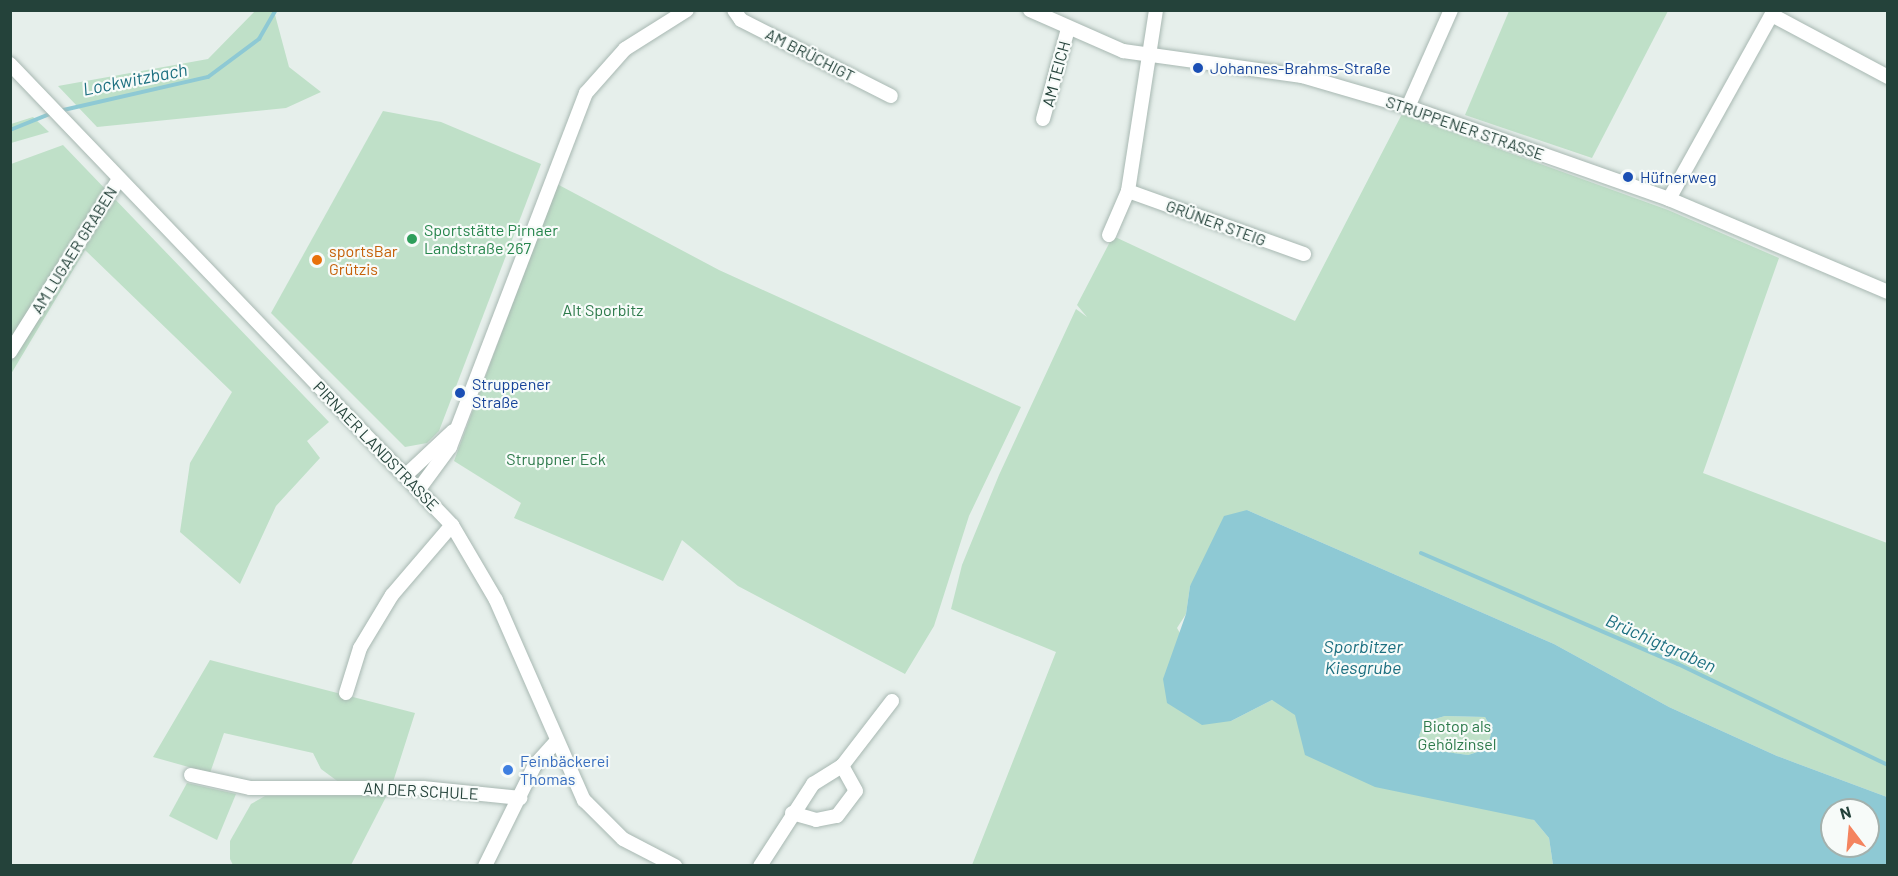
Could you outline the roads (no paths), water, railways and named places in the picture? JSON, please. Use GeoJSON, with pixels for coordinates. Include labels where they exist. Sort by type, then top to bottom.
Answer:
{"type":"FeatureCollection","features":[{"type":"Feature","properties":{"kind":"street","name":"AM BRÜCHIGT"},"geometry":{"type":"LineString","coordinates":[[734,10],[741,20],[891,96]]}},
{"type":"Feature","properties":{"kind":"street","name":"STRUPPENER STRASSE"},"geometry":{"type":"LineString","coordinates":[[1030,10],[1100,45],[1146,56],[1302,76],[1408,107],[1669,199],[1887,292]]}},
{"type":"Feature","properties":{"kind":"street"},"geometry":{"type":"LineString","coordinates":[[1108,235],[1128,191],[1146,56],[1156,10]]}},
{"type":"Feature","properties":{"kind":"street"},"geometry":{"type":"LineString","coordinates":[[1408,107],[1451,10]]}},
{"type":"Feature","properties":{"kind":"street"},"geometry":{"type":"LineString","coordinates":[[419,489],[439,468],[586,93],[625,49],[678,12]]}},
{"type":"Feature","properties":{"kind":"street"},"geometry":{"type":"LineString","coordinates":[[1669,199],[1773,13],[1887,76]]}},
{"type":"Feature","properties":{"kind":"street","name":"AM TEICH"},"geometry":{"type":"LineString","coordinates":[[1043,119],[1068,29]]}},
{"type":"Feature","properties":{"kind":"street","name":"PIRNAER LANDSTRASSE"},"geometry":{"type":"LineString","coordinates":[[10,64],[452,525],[496,600],[555,743],[596,816],[623,839],[675,866]]}},
{"type":"Feature","properties":{"kind":"street","name":"AM LUGAER GRABEN"},"geometry":{"type":"LineString","coordinates":[[10,352],[119,179]]}},
{"type":"Feature","properties":{"kind":"street","name":"GRÜNER STEIG"},"geometry":{"type":"LineString","coordinates":[[1128,191],[1304,254]]}},
{"type":"Feature","properties":{"kind":"street"},"geometry":{"type":"LineString","coordinates":[[406,475],[455,429]]}},
{"type":"Feature","properties":{"kind":"street"},"geometry":{"type":"LineString","coordinates":[[346,693],[360,648],[392,595],[452,525]]}},
{"type":"Feature","properties":{"kind":"street"},"geometry":{"type":"LineString","coordinates":[[760,866],[792,813],[813,784],[842,765],[892,702]]}},
{"type":"Feature","properties":{"kind":"street"},"geometry":{"type":"LineString","coordinates":[[485,866],[535,765],[555,743]]}},
{"type":"Feature","properties":{"kind":"street"},"geometry":{"type":"LineString","coordinates":[[792,813],[816,820],[837,816],[856,792],[842,765]]}},
{"type":"Feature","properties":{"kind":"street","name":"AN DER SCHULE"},"geometry":{"type":"LineString","coordinates":[[191,774],[250,788],[322,786],[520,798]]}},
{"type":"Feature","properties":{"kind":"water","name":"Sporbitzer Kiesgrube"},"geometry":{"type":"Polygon","coordinates":[[[1247,510],[1554,644],[1669,707],[1777,756],[1887,797],[1887,865],[1553,865],[1549,838],[1534,820],[1375,787],[1305,755],[1295,715],[1272,700],[1231,721],[1202,725],[1167,703],[1163,679],[1186,614],[1190,586],[1224,516],[1247,510]],[[1445,716],[1424,722],[1419,736],[1439,751],[1468,755],[1487,749],[1492,730],[1485,717],[1445,716]]]}},
{"type":"Feature","properties":{"kind":"waterway","name":"Lockwitzbach"},"geometry":{"type":"LineString","coordinates":[[59,111],[208,77],[259,39],[276,10]]}},
{"type":"Feature","properties":{"kind":"waterway","name":"Lockwitzbach"},"geometry":{"type":"LineString","coordinates":[[10,130],[52,113]]}},
{"type":"Feature","properties":{"kind":"waterway","name":"Brüchigtgraben"},"geometry":{"type":"LineString","coordinates":[[1421,553],[1678,664],[1888,765]]}},
{"type":"Feature","properties":{"kind":"place","name":"Johannes-Brahms-Straße"},"geometry":{"type":"Point","coordinates":[1198,68]}},
{"type":"Feature","properties":{"kind":"place","name":"Hüfnerweg"},"geometry":{"type":"Point","coordinates":[1628,177]}},
{"type":"Feature","properties":{"kind":"place","name":"Sportstätte Pirnaer Landstraße 267"},"geometry":{"type":"Point","coordinates":[412,239]}},
{"type":"Feature","properties":{"kind":"place","name":"sportsBar Grützis"},"geometry":{"type":"Point","coordinates":[317,260]}},
{"type":"Feature","properties":{"kind":"place","name":"Struppener Straße"},"geometry":{"type":"Point","coordinates":[460,393]}},
{"type":"Feature","properties":{"kind":"place","name":"Feinbäckerei Thomas"},"geometry":{"type":"Point","coordinates":[508,770]}},
{"type":"Feature","properties":{"kind":"park label","name":"Alt Sporbitz"},"geometry":{"type":"Point","coordinates":[603,310]}},
{"type":"Feature","properties":{"kind":"park label","name":"Struppner Eck"},"geometry":{"type":"Point","coordinates":[556,459]}},
{"type":"Feature","properties":{"kind":"park label","name":"Biotop als Gehölzinsel"},"geometry":{"type":"Point","coordinates":[1457,735]}}]}
